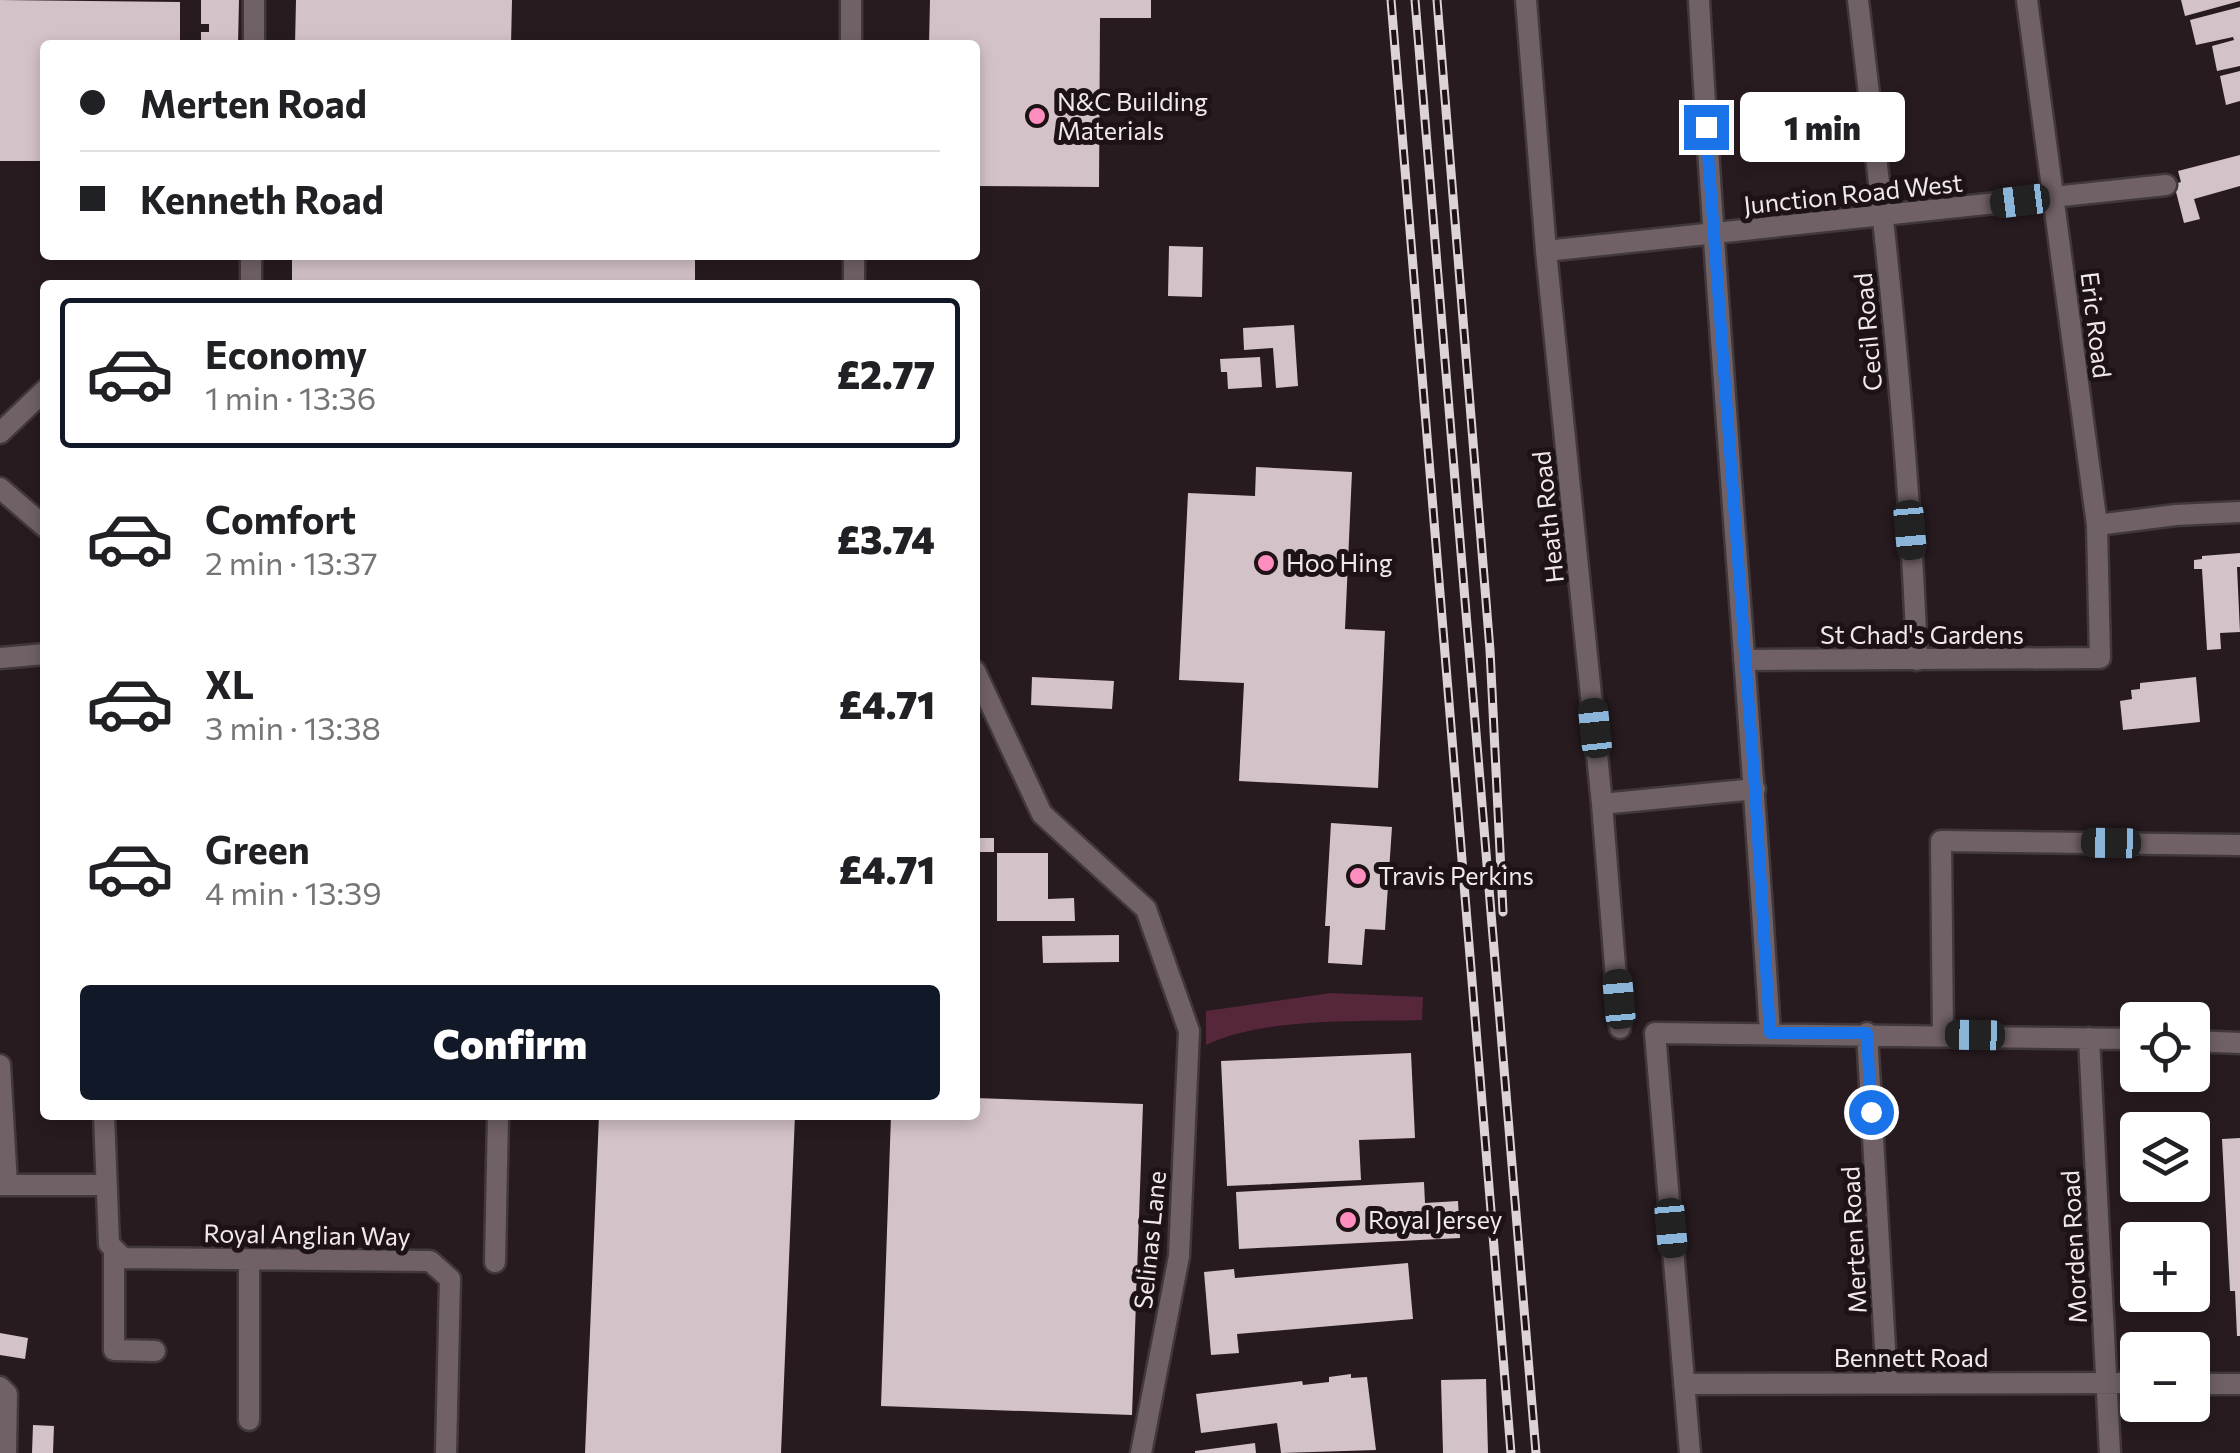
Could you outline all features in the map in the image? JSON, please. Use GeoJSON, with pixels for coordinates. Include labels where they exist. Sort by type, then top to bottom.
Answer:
{"type":"FeatureCollection","features":[{"type":"Feature","properties":{"kind":"street"},"geometry":{"type":"LineString","coordinates":[[254,0],[254,40]]}},
{"type":"Feature","properties":{"kind":"street"},"geometry":{"type":"LineString","coordinates":[[851,0],[851,40]]}},
{"type":"Feature","properties":{"kind":"street","name":"Heath Road"},"geometry":{"type":"LineString","coordinates":[[1526,0],[1620,1028]]}},
{"type":"Feature","properties":{"kind":"street"},"geometry":{"type":"LineString","coordinates":[[1698,0],[1770,1033]]}},
{"type":"Feature","properties":{"kind":"street","name":"Cecil Road"},"geometry":{"type":"LineString","coordinates":[[1858,0],[1884,217],[1914,569],[1917,660]]}},
{"type":"Feature","properties":{"kind":"street","name":"Eric Road"},"geometry":{"type":"LineString","coordinates":[[2027,0],[2097,525],[2100,658]]}},
{"type":"Feature","properties":{"kind":"street","name":"Junction Road West"},"geometry":{"type":"LineString","coordinates":[[1546,251],[2166,185]]}},
{"type":"Feature","properties":{"kind":"street"},"geometry":{"type":"LineString","coordinates":[[0,433],[40,395]]}},
{"type":"Feature","properties":{"kind":"street"},"geometry":{"type":"LineString","coordinates":[[2,493],[40,523]]}},
{"type":"Feature","properties":{"kind":"street"},"geometry":{"type":"LineString","coordinates":[[2097,525],[2240,512]]}},
{"type":"Feature","properties":{"kind":"street"},"geometry":{"type":"LineString","coordinates":[[0,658],[40,654]]}},
{"type":"Feature","properties":{"kind":"street","name":"St Chad's Gardens"},"geometry":{"type":"LineString","coordinates":[[1744,660],[2100,658]]}},
{"type":"Feature","properties":{"kind":"street","name":"Selinas Lane"},"geometry":{"type":"LineString","coordinates":[[980,682],[1042,814],[1146,909],[1189,1031],[1178,1256],[1140,1453]]}},
{"type":"Feature","properties":{"kind":"street"},"geometry":{"type":"LineString","coordinates":[[1602,804],[1755,789]]}},
{"type":"Feature","properties":{"kind":"street"},"geometry":{"type":"LineString","coordinates":[[1942,1034],[1942,841],[2240,845]]}},
{"type":"Feature","properties":{"kind":"street"},"geometry":{"type":"LineString","coordinates":[[1690,1453],[1654,1032],[2120,1039]]}},
{"type":"Feature","properties":{"kind":"street","name":"Merten Road"},"geometry":{"type":"LineString","coordinates":[[1867,1033],[1887,1383]]}},
{"type":"Feature","properties":{"kind":"street","name":"Morden Road"},"geometry":{"type":"LineString","coordinates":[[2088,1038],[2110,1453]]}},
{"type":"Feature","properties":{"kind":"street"},"geometry":{"type":"LineString","coordinates":[[2210,1042],[2240,1043]]}},
{"type":"Feature","properties":{"kind":"street"},"geometry":{"type":"LineString","coordinates":[[0,1065],[3,1184],[106,1184]]}},
{"type":"Feature","properties":{"kind":"street"},"geometry":{"type":"LineString","coordinates":[[104,1120],[114,1350],[155,1351]]}},
{"type":"Feature","properties":{"kind":"street"},"geometry":{"type":"LineString","coordinates":[[494,1262],[498,1120]]}},
{"type":"Feature","properties":{"kind":"street","name":"Royal Anglian Way"},"geometry":{"type":"LineString","coordinates":[[112,1246],[123,1258],[430,1261],[450,1279],[446,1453]]}},
{"type":"Feature","properties":{"kind":"street"},"geometry":{"type":"LineString","coordinates":[[248,1420],[249,1260]]}},
{"type":"Feature","properties":{"kind":"street","name":"Bennett Road"},"geometry":{"type":"LineString","coordinates":[[1684,1384],[2120,1383]]}},
{"type":"Feature","properties":{"kind":"street"},"geometry":{"type":"LineString","coordinates":[[2210,1384],[2240,1384]]}},
{"type":"Feature","properties":{"kind":"street"},"geometry":{"type":"LineString","coordinates":[[0,1388],[7,1394],[6,1453]]}},
{"type":"Feature","properties":{"kind":"shaded area"},"geometry":{"type":"Polygon","coordinates":[[[1331,993],[1423,997],[1422,1020],[1283,1025],[1206,1045],[1206,1011],[1331,993]]]}},
{"type":"Feature","properties":{"kind":"building"},"geometry":{"type":"Polygon","coordinates":[[[0,0],[180,2],[180,40],[40,40],[40,161],[0,161],[0,0]]]}},
{"type":"Feature","properties":{"kind":"building"},"geometry":{"type":"Polygon","coordinates":[[[201,0],[239,0],[238,40],[201,40],[201,32],[209,32],[209,24],[201,24],[201,0]]]}},
{"type":"Feature","properties":{"kind":"building"},"geometry":{"type":"Polygon","coordinates":[[[296,0],[512,0],[511,40],[295,40],[296,0]]]}},
{"type":"Feature","properties":{"kind":"building","name":"N&C Building Materials"},"geometry":{"type":"Polygon","coordinates":[[[930,0],[1151,0],[1151,18],[1100,18],[1099,187],[980,186],[980,40],[929,40],[930,0]]]}},
{"type":"Feature","properties":{"kind":"building"},"geometry":{"type":"Polygon","coordinates":[[[2181,0],[2240,0],[2240,1],[2185,16],[2181,0]]]}},
{"type":"Feature","properties":{"kind":"building"},"geometry":{"type":"Polygon","coordinates":[[[2240,7],[2240,66],[2217,71],[2212,46],[2234,40],[2233,37],[2196,45],[2190,20],[2240,7]]]}},
{"type":"Feature","properties":{"kind":"building"},"geometry":{"type":"Polygon","coordinates":[[[2240,71],[2240,101],[2226,105],[2220,76],[2240,71]]]}},
{"type":"Feature","properties":{"kind":"building"},"geometry":{"type":"Polygon","coordinates":[[[2240,155],[2240,186],[2194,199],[2200,219],[2184,223],[2174,184],[2181,182],[2178,171],[2240,155]]]}},
{"type":"Feature","properties":{"kind":"building"},"geometry":{"type":"Polygon","coordinates":[[[1169,246],[1203,247],[1202,297],[1168,296],[1169,246]]]}},
{"type":"Feature","properties":{"kind":"building"},"geometry":{"type":"Polygon","coordinates":[[[292,260],[695,260],[695,280],[292,280],[292,260]]]}},
{"type":"Feature","properties":{"kind":"building"},"geometry":{"type":"Polygon","coordinates":[[[1294,325],[1298,386],[1276,388],[1273,348],[1244,350],[1243,328],[1294,325]]]}},
{"type":"Feature","properties":{"kind":"building"},"geometry":{"type":"Polygon","coordinates":[[[1260,357],[1262,387],[1228,389],[1227,372],[1221,372],[1220,359],[1260,357]]]}},
{"type":"Feature","properties":{"kind":"building","name":"Hoo Hing"},"geometry":{"type":"Polygon","coordinates":[[[1256,467],[1352,472],[1345,629],[1385,631],[1378,788],[1239,781],[1244,683],[1179,680],[1188,493],[1255,496],[1256,467]]]}},
{"type":"Feature","properties":{"kind":"building"},"geometry":{"type":"Polygon","coordinates":[[[2240,553],[2240,632],[2220,633],[2221,649],[2207,650],[2202,569],[2194,569],[2194,560],[2240,553]]]}},
{"type":"Feature","properties":{"kind":"building"},"geometry":{"type":"Polygon","coordinates":[[[1032,677],[1114,681],[1112,709],[1031,705],[1032,677]]]}},
{"type":"Feature","properties":{"kind":"building"},"geometry":{"type":"Polygon","coordinates":[[[2196,677],[2200,722],[2123,730],[2120,701],[2132,699],[2131,690],[2140,689],[2140,683],[2196,677]]]}},
{"type":"Feature","properties":{"kind":"building","name":"Travis Perkins"},"geometry":{"type":"Polygon","coordinates":[[[1331,823],[1392,827],[1385,930],[1365,929],[1362,965],[1328,963],[1330,926],[1325,926],[1331,823]]]}},
{"type":"Feature","properties":{"kind":"building"},"geometry":{"type":"Polygon","coordinates":[[[980,838],[994,838],[994,852],[980,852],[980,838]]]}},
{"type":"Feature","properties":{"kind":"building"},"geometry":{"type":"Polygon","coordinates":[[[997,853],[1048,853],[1048,899],[1074,898],[1075,921],[997,921],[997,853]]]}},
{"type":"Feature","properties":{"kind":"building"},"geometry":{"type":"Polygon","coordinates":[[[1119,935],[1119,962],[1043,963],[1042,936],[1119,935]]]}},
{"type":"Feature","properties":{"kind":"building"},"geometry":{"type":"Polygon","coordinates":[[[1411,1053],[1415,1138],[1359,1140],[1361,1180],[1227,1186],[1221,1061],[1411,1053]]]}},
{"type":"Feature","properties":{"kind":"building"},"geometry":{"type":"Polygon","coordinates":[[[980,1098],[1143,1104],[1132,1415],[881,1406],[891,1120],[980,1120],[980,1098]]]}},
{"type":"Feature","properties":{"kind":"building"},"geometry":{"type":"Polygon","coordinates":[[[599,1120],[795,1120],[781,1453],[585,1453],[599,1120]]]}},
{"type":"Feature","properties":{"kind":"building"},"geometry":{"type":"Polygon","coordinates":[[[2240,1138],[2237,1336],[2235,1291],[2230,1291],[2222,1139],[2240,1138]]]}},
{"type":"Feature","properties":{"kind":"building","name":"Royal Jersey"},"geometry":{"type":"Polygon","coordinates":[[[1424,1182],[1425,1203],[1458,1201],[1460,1238],[1239,1249],[1236,1192],[1424,1182]]]}},
{"type":"Feature","properties":{"kind":"building"},"geometry":{"type":"Polygon","coordinates":[[[1408,1263],[1413,1319],[1237,1334],[1239,1353],[1211,1355],[1204,1272],[1234,1269],[1235,1278],[1408,1263]]]}},
{"type":"Feature","properties":{"kind":"building"},"geometry":{"type":"Polygon","coordinates":[[[0,1333],[28,1338],[25,1359],[0,1355],[0,1333]]]}},
{"type":"Feature","properties":{"kind":"building"},"geometry":{"type":"Polygon","coordinates":[[[1351,1374],[1351,1378],[1367,1377],[1376,1450],[1281,1453],[1277,1423],[1201,1433],[1196,1394],[1302,1381],[1303,1385],[1329,1382],[1329,1377],[1351,1374]]]}},
{"type":"Feature","properties":{"kind":"building"},"geometry":{"type":"Polygon","coordinates":[[[1486,1379],[1488,1453],[1443,1453],[1441,1380],[1486,1379]]]}},
{"type":"Feature","properties":{"kind":"building"},"geometry":{"type":"Polygon","coordinates":[[[33,1425],[54,1426],[53,1453],[32,1453],[33,1425]]]}},
{"type":"Feature","properties":{"kind":"building"},"geometry":{"type":"Polygon","coordinates":[[[1255,1443],[1256,1453],[1195,1453],[1195,1451],[1255,1443]]]}},
{"type":"Feature","properties":{"kind":"railway"},"geometry":{"type":"LineString","coordinates":[[1391,0],[1511,1453]]}},
{"type":"Feature","properties":{"kind":"railway"},"geometry":{"type":"LineString","coordinates":[[1415,0],[1536,1453]]}},
{"type":"Feature","properties":{"kind":"railway"},"geometry":{"type":"LineString","coordinates":[[1437,0],[1490,650],[1503,912]]}},
{"type":"Feature","properties":{"kind":"place","name":"N&C Building Materials"},"geometry":{"type":"Point","coordinates":[1037,116]}},
{"type":"Feature","properties":{"kind":"place","name":"Hoo Hing"},"geometry":{"type":"Point","coordinates":[1266,563]}},
{"type":"Feature","properties":{"kind":"place","name":"Travis Perkins"},"geometry":{"type":"Point","coordinates":[1358,876]}},
{"type":"Feature","properties":{"kind":"place","name":"Royal Jersey"},"geometry":{"type":"Point","coordinates":[1348,1220]}},
{"type":"Feature","properties":{"kind":"route"},"geometry":{"type":"LineString","coordinates":[[1706,127],[1770,1033],[1867,1033],[1871,1112]]}}]}
